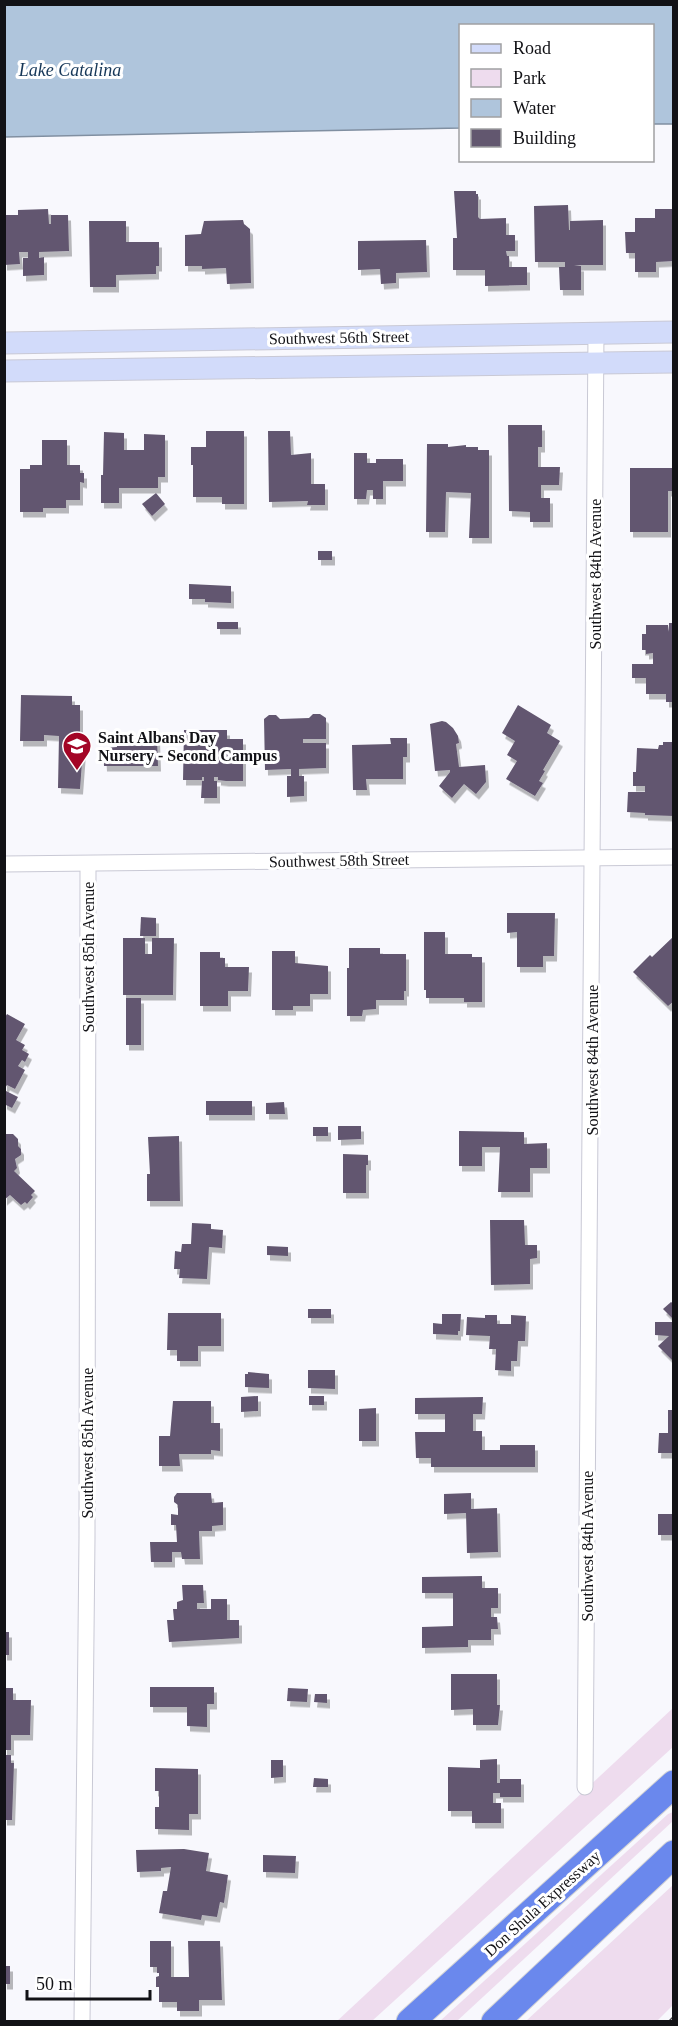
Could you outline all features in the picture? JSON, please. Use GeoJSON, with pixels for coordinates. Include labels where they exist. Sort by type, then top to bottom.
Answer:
{"type":"FeatureCollection","features":[{"type":"Feature","properties":{"kind":"highway","name":"Don Shula Expressway"},"geometry":{"type":"LineString","coordinates":[[410,2022],[674,1784]]}},
{"type":"Feature","properties":{"kind":"highway"},"geometry":{"type":"LineString","coordinates":[[495,2022],[674,1854]]}},
{"type":"Feature","properties":{"kind":"main road","name":"Southwest 56th Street"},"geometry":{"type":"LineString","coordinates":[[4,343],[674,332]]}},
{"type":"Feature","properties":{"kind":"main road"},"geometry":{"type":"LineString","coordinates":[[180,340],[180,369]]}},
{"type":"Feature","properties":{"kind":"main road","name":"Southwest 56th Street"},"geometry":{"type":"LineString","coordinates":[[4,371],[674,362]]}},
{"type":"Feature","properties":{"kind":"street","name":"Southwest 84th Avenue"},"geometry":{"type":"LineString","coordinates":[[585,1787],[596,333]]}},
{"type":"Feature","properties":{"kind":"street","name":"Southwest 58th Street"},"geometry":{"type":"LineString","coordinates":[[4,864],[674,857]]}},
{"type":"Feature","properties":{"kind":"street","name":"Southwest 85th Avenue"},"geometry":{"type":"LineString","coordinates":[[82,2022],[87,1538],[88,864]]}},
{"type":"Feature","properties":{"kind":"green space"},"geometry":{"type":"Polygon","coordinates":[[[673,1708],[673,1747],[372,2021],[336,2022],[673,1708]]]}},
{"type":"Feature","properties":{"kind":"green space"},"geometry":{"type":"Polygon","coordinates":[[[673,1812],[673,1821],[457,2021],[440,2021],[668,1814],[673,1812]]]}},
{"type":"Feature","properties":{"kind":"green space"},"geometry":{"type":"Polygon","coordinates":[[[673,1885],[673,2005],[657,2021],[526,2021],[673,1885]]]}},
{"type":"Feature","properties":{"kind":"water","name":"Lake Catalina"},"geometry":{"type":"Polygon","coordinates":[[[4,5],[673,5],[673,124],[654,124],[654,24],[459,24],[459,128],[5,137],[4,5]]]}},
{"type":"Feature","properties":{"kind":"building"},"geometry":{"type":"Polygon","coordinates":[[[454,191],[476,191],[480,219],[506,218],[506,235],[515,235],[515,251],[506,251],[509,256],[509,267],[527,267],[527,285],[485,286],[485,270],[453,270],[453,238],[457,238],[454,191]]]}},
{"type":"Feature","properties":{"kind":"building"},"geometry":{"type":"Polygon","coordinates":[[[568,205],[569,230],[570,221],[603,220],[603,265],[574,265],[581,266],[581,290],[560,290],[559,267],[565,267],[565,262],[535,262],[534,206],[568,205]]]}},
{"type":"Feature","properties":{"kind":"building"},"geometry":{"type":"Polygon","coordinates":[[[48,209],[49,224],[51,224],[51,215],[68,215],[69,251],[39,252],[39,258],[44,257],[44,275],[23,276],[23,258],[28,258],[28,252],[19,252],[20,264],[4,265],[4,215],[18,215],[18,210],[48,209]]]}},
{"type":"Feature","properties":{"kind":"building"},"geometry":{"type":"Polygon","coordinates":[[[655,209],[674,209],[674,261],[656,262],[656,272],[635,272],[635,253],[626,253],[625,232],[635,232],[635,218],[655,218],[655,209]]]}},
{"type":"Feature","properties":{"kind":"building"},"geometry":{"type":"Polygon","coordinates":[[[243,220],[250,229],[251,283],[227,284],[226,268],[202,269],[202,266],[185,266],[185,235],[201,234],[204,221],[243,220]]]}},
{"type":"Feature","properties":{"kind":"building"},"geometry":{"type":"Polygon","coordinates":[[[89,221],[126,221],[126,242],[159,242],[159,266],[156,266],[156,274],[116,275],[116,287],[90,287],[89,221]]]}},
{"type":"Feature","properties":{"kind":"building"},"geometry":{"type":"Polygon","coordinates":[[[426,240],[427,272],[396,273],[396,283],[381,284],[380,269],[358,270],[358,241],[426,240]]]}},
{"type":"Feature","properties":{"kind":"building"},"geometry":{"type":"Polygon","coordinates":[[[508,425],[542,425],[542,447],[538,447],[538,467],[560,467],[559,485],[541,485],[541,498],[550,498],[550,522],[530,522],[530,512],[509,511],[508,425]]]}},
{"type":"Feature","properties":{"kind":"building"},"geometry":{"type":"Polygon","coordinates":[[[206,431],[244,431],[244,504],[222,504],[222,497],[193,497],[191,447],[206,447],[206,431]]]}},
{"type":"Feature","properties":{"kind":"building"},"geometry":{"type":"Polygon","coordinates":[[[268,431],[290,431],[291,455],[311,453],[311,484],[325,484],[325,505],[307,505],[308,501],[269,502],[268,431]]]}},
{"type":"Feature","properties":{"kind":"building"},"geometry":{"type":"Polygon","coordinates":[[[104,432],[124,433],[124,450],[144,450],[144,434],[165,435],[165,477],[158,477],[158,488],[119,488],[119,503],[101,503],[104,432]]]}},
{"type":"Feature","properties":{"kind":"building"},"geometry":{"type":"Polygon","coordinates":[[[42,440],[67,440],[67,465],[80,465],[80,473],[84,473],[84,483],[80,482],[80,500],[66,500],[66,508],[43,508],[43,512],[20,512],[20,469],[30,469],[30,465],[42,465],[42,440]]]}},
{"type":"Feature","properties":{"kind":"building"},"geometry":{"type":"Polygon","coordinates":[[[427,444],[448,444],[448,447],[466,445],[466,447],[478,447],[478,450],[489,450],[489,538],[469,538],[471,493],[446,492],[445,532],[426,532],[427,444]]]}},
{"type":"Feature","properties":{"kind":"building"},"geometry":{"type":"Polygon","coordinates":[[[354,453],[367,453],[367,463],[376,463],[376,459],[403,459],[403,481],[383,481],[383,499],[373,499],[373,490],[367,490],[366,499],[354,499],[354,453]]]}},
{"type":"Feature","properties":{"kind":"building"},"geometry":{"type":"Polygon","coordinates":[[[630,468],[674,468],[674,491],[668,491],[668,532],[630,532],[630,468]]]}},
{"type":"Feature","properties":{"kind":"building"},"geometry":{"type":"Polygon","coordinates":[[[156,493],[165,504],[152,516],[142,504],[156,493]]]}},
{"type":"Feature","properties":{"kind":"building"},"geometry":{"type":"Polygon","coordinates":[[[318,551],[332,551],[332,560],[318,560],[318,551]]]}},
{"type":"Feature","properties":{"kind":"building"},"geometry":{"type":"Polygon","coordinates":[[[189,584],[231,586],[231,603],[189,599],[189,584]]]}},
{"type":"Feature","properties":{"kind":"building"},"geometry":{"type":"Polygon","coordinates":[[[217,622],[238,622],[238,629],[217,629],[217,622]]]}},
{"type":"Feature","properties":{"kind":"building"},"geometry":{"type":"Polygon","coordinates":[[[669,623],[674,623],[674,702],[666,702],[666,694],[646,694],[646,678],[632,678],[632,664],[653,664],[653,653],[646,654],[646,650],[642,650],[642,634],[646,634],[646,625],[668,625],[669,632],[669,623]]]}},
{"type":"Feature","properties":{"kind":"building"},"geometry":{"type":"Polygon","coordinates":[[[21,695],[72,696],[72,705],[80,705],[80,749],[83,749],[80,789],[58,788],[59,736],[44,735],[44,741],[20,741],[21,695]]]}},
{"type":"Feature","properties":{"kind":"building"},"geometry":{"type":"Polygon","coordinates":[[[518,705],[551,725],[547,733],[560,741],[543,770],[545,771],[539,781],[543,783],[535,796],[506,779],[517,761],[507,755],[515,741],[502,733],[518,705]]]}},
{"type":"Feature","properties":{"kind":"building"},"geometry":{"type":"Polygon","coordinates":[[[313,714],[320,714],[326,718],[326,739],[303,739],[303,743],[326,743],[326,768],[299,769],[299,776],[304,776],[304,796],[287,797],[287,776],[291,776],[291,769],[265,770],[264,719],[269,715],[276,715],[280,719],[309,718],[313,714]]]}},
{"type":"Feature","properties":{"kind":"building"},"geometry":{"type":"Polygon","coordinates":[[[442,721],[453,728],[458,736],[459,743],[456,744],[459,767],[485,765],[486,782],[476,794],[464,784],[452,798],[439,786],[450,770],[435,771],[430,724],[442,721]]]}},
{"type":"Feature","properties":{"kind":"building"},"geometry":{"type":"Polygon","coordinates":[[[184,730],[227,730],[227,739],[243,739],[243,781],[218,780],[218,777],[214,777],[214,781],[217,781],[217,798],[201,798],[204,777],[202,780],[183,780],[184,730]]]}},
{"type":"Feature","properties":{"kind":"building"},"geometry":{"type":"Polygon","coordinates":[[[137,737],[157,737],[158,766],[104,766],[103,748],[117,747],[116,740],[137,740],[137,737]]]}},
{"type":"Feature","properties":{"kind":"building"},"geometry":{"type":"Polygon","coordinates":[[[390,738],[407,738],[407,757],[403,757],[403,779],[366,779],[367,790],[353,790],[352,745],[391,744],[390,738]]]}},
{"type":"Feature","properties":{"kind":"building"},"geometry":{"type":"Polygon","coordinates":[[[663,742],[674,742],[674,816],[627,812],[628,792],[645,792],[645,786],[633,786],[637,748],[658,749],[663,742]]]}},
{"type":"Feature","properties":{"kind":"building"},"geometry":{"type":"Polygon","coordinates":[[[507,913],[555,913],[554,956],[543,956],[543,967],[517,967],[517,932],[507,933],[507,913]]]}},
{"type":"Feature","properties":{"kind":"building"},"geometry":{"type":"Polygon","coordinates":[[[141,917],[156,918],[156,936],[140,936],[141,917]]]}},
{"type":"Feature","properties":{"kind":"building"},"geometry":{"type":"Polygon","coordinates":[[[424,932],[445,932],[445,954],[472,954],[472,957],[482,957],[482,1002],[464,1002],[464,998],[426,998],[424,932]]]}},
{"type":"Feature","properties":{"kind":"building"},"geometry":{"type":"Polygon","coordinates":[[[674,936],[674,1001],[668,1006],[633,972],[674,936]]]}},
{"type":"Feature","properties":{"kind":"building"},"geometry":{"type":"Polygon","coordinates":[[[123,938],[145,938],[145,954],[152,954],[152,938],[174,938],[173,995],[123,995],[123,938]]]}},
{"type":"Feature","properties":{"kind":"building"},"geometry":{"type":"Polygon","coordinates":[[[349,948],[380,948],[380,954],[406,954],[404,1000],[376,1000],[376,1009],[363,1010],[362,1016],[347,1016],[349,948]]]}},
{"type":"Feature","properties":{"kind":"building"},"geometry":{"type":"Polygon","coordinates":[[[272,951],[295,951],[295,963],[328,966],[328,994],[310,994],[310,1006],[293,1006],[293,1010],[272,1010],[272,951]]]}},
{"type":"Feature","properties":{"kind":"building"},"geometry":{"type":"Polygon","coordinates":[[[200,952],[220,952],[220,958],[225,958],[225,967],[249,967],[248,991],[228,991],[228,1006],[200,1006],[200,952]]]}},
{"type":"Feature","properties":{"kind":"building"},"geometry":{"type":"Polygon","coordinates":[[[126,998],[141,998],[141,1045],[126,1045],[126,998]]]}},
{"type":"Feature","properties":{"kind":"building"},"geometry":{"type":"Polygon","coordinates":[[[7,1014],[25,1024],[16,1040],[25,1045],[22,1050],[29,1054],[25,1062],[22,1060],[18,1066],[25,1070],[15,1089],[7,1085],[4,1090],[4,1019],[7,1014]]]}},
{"type":"Feature","properties":{"kind":"building"},"geometry":{"type":"Polygon","coordinates":[[[4,1090],[18,1097],[12,1108],[4,1104],[4,1090]]]}},
{"type":"Feature","properties":{"kind":"building"},"geometry":{"type":"Polygon","coordinates":[[[206,1101],[252,1101],[252,1115],[206,1115],[206,1101]]]}},
{"type":"Feature","properties":{"kind":"building"},"geometry":{"type":"Polygon","coordinates":[[[284,1102],[285,1114],[266,1114],[266,1103],[284,1102]]]}},
{"type":"Feature","properties":{"kind":"building"},"geometry":{"type":"Polygon","coordinates":[[[338,1126],[361,1126],[361,1139],[338,1140],[338,1126]]]}},
{"type":"Feature","properties":{"kind":"building"},"geometry":{"type":"Polygon","coordinates":[[[313,1127],[328,1127],[328,1136],[313,1136],[313,1127]]]}},
{"type":"Feature","properties":{"kind":"building"},"geometry":{"type":"Polygon","coordinates":[[[459,1131],[524,1132],[524,1144],[547,1143],[547,1168],[530,1168],[530,1192],[498,1192],[500,1147],[482,1147],[482,1166],[459,1166],[459,1131]]]}},
{"type":"Feature","properties":{"kind":"building"},"geometry":{"type":"Polygon","coordinates":[[[4,1134],[13,1134],[18,1139],[21,1155],[15,1159],[17,1168],[14,1171],[35,1191],[27,1204],[25,1202],[21,1205],[10,1195],[4,1200],[4,1134]]]}},
{"type":"Feature","properties":{"kind":"building"},"geometry":{"type":"Polygon","coordinates":[[[179,1136],[180,1201],[147,1201],[147,1174],[150,1174],[148,1137],[179,1136]]]}},
{"type":"Feature","properties":{"kind":"building"},"geometry":{"type":"Polygon","coordinates":[[[343,1154],[368,1155],[366,1193],[343,1193],[343,1154]]]}},
{"type":"Feature","properties":{"kind":"building"},"geometry":{"type":"Polygon","coordinates":[[[490,1220],[524,1220],[525,1245],[537,1245],[537,1258],[530,1259],[530,1284],[491,1285],[490,1220]]]}},
{"type":"Feature","properties":{"kind":"building"},"geometry":{"type":"Polygon","coordinates":[[[192,1223],[211,1224],[211,1229],[223,1230],[222,1248],[209,1247],[207,1279],[179,1278],[180,1269],[174,1269],[175,1251],[181,1252],[182,1244],[191,1244],[192,1223]]]}},
{"type":"Feature","properties":{"kind":"building"},"geometry":{"type":"Polygon","coordinates":[[[267,1246],[288,1247],[288,1256],[267,1255],[267,1246]]]}},
{"type":"Feature","properties":{"kind":"building"},"geometry":{"type":"Polygon","coordinates":[[[671,1302],[674,1304],[674,1320],[663,1309],[671,1302]]]}},
{"type":"Feature","properties":{"kind":"building"},"geometry":{"type":"Polygon","coordinates":[[[308,1309],[331,1309],[331,1318],[308,1318],[308,1309]]]}},
{"type":"Feature","properties":{"kind":"building"},"geometry":{"type":"Polygon","coordinates":[[[168,1313],[221,1313],[221,1346],[198,1346],[198,1361],[177,1361],[177,1350],[167,1350],[168,1313]]]}},
{"type":"Feature","properties":{"kind":"building"},"geometry":{"type":"Polygon","coordinates":[[[442,1314],[461,1314],[458,1335],[433,1334],[433,1323],[442,1324],[442,1314]]]}},
{"type":"Feature","properties":{"kind":"building"},"geometry":{"type":"Polygon","coordinates":[[[485,1315],[497,1315],[497,1324],[511,1324],[511,1315],[526,1316],[525,1341],[518,1341],[517,1361],[511,1361],[511,1371],[495,1370],[496,1349],[489,1349],[490,1336],[466,1335],[467,1317],[485,1318],[485,1315]]]}},
{"type":"Feature","properties":{"kind":"building"},"geometry":{"type":"Polygon","coordinates":[[[655,1322],[674,1322],[674,1362],[658,1346],[669,1336],[655,1335],[655,1322]]]}},
{"type":"Feature","properties":{"kind":"building"},"geometry":{"type":"Polygon","coordinates":[[[308,1370],[335,1370],[335,1389],[308,1388],[308,1370]]]}},
{"type":"Feature","properties":{"kind":"building"},"geometry":{"type":"Polygon","coordinates":[[[248,1372],[269,1374],[269,1388],[245,1387],[245,1374],[248,1372]]]}},
{"type":"Feature","properties":{"kind":"building"},"geometry":{"type":"Polygon","coordinates":[[[258,1396],[258,1411],[241,1412],[241,1397],[258,1396]]]}},
{"type":"Feature","properties":{"kind":"building"},"geometry":{"type":"Polygon","coordinates":[[[309,1396],[324,1396],[324,1405],[309,1405],[309,1396]]]}},
{"type":"Feature","properties":{"kind":"building"},"geometry":{"type":"Polygon","coordinates":[[[483,1397],[482,1414],[473,1414],[473,1431],[482,1431],[482,1450],[500,1450],[500,1445],[535,1445],[535,1467],[431,1467],[431,1458],[416,1458],[415,1432],[445,1432],[445,1414],[415,1414],[415,1398],[483,1397]]]}},
{"type":"Feature","properties":{"kind":"building"},"geometry":{"type":"Polygon","coordinates":[[[173,1401],[211,1401],[211,1423],[220,1423],[220,1451],[211,1450],[211,1454],[179,1454],[180,1466],[159,1466],[159,1436],[170,1436],[173,1401]]]}},
{"type":"Feature","properties":{"kind":"building"},"geometry":{"type":"Polygon","coordinates":[[[376,1408],[376,1441],[359,1441],[359,1409],[376,1408]]]}},
{"type":"Feature","properties":{"kind":"building"},"geometry":{"type":"Polygon","coordinates":[[[668,1410],[674,1410],[674,1453],[658,1453],[659,1433],[668,1433],[668,1410]]]}},
{"type":"Feature","properties":{"kind":"building"},"geometry":{"type":"Polygon","coordinates":[[[177,1493],[211,1493],[212,1503],[223,1502],[223,1525],[212,1526],[212,1531],[199,1531],[200,1559],[182,1559],[181,1552],[172,1552],[172,1562],[151,1562],[150,1542],[177,1542],[176,1525],[171,1525],[171,1514],[178,1515],[178,1505],[174,1502],[177,1493]]]}},
{"type":"Feature","properties":{"kind":"building"},"geometry":{"type":"Polygon","coordinates":[[[471,1493],[471,1509],[497,1508],[498,1552],[467,1553],[466,1513],[444,1514],[444,1494],[471,1493]]]}},
{"type":"Feature","properties":{"kind":"building"},"geometry":{"type":"Polygon","coordinates":[[[658,1514],[674,1514],[674,1535],[658,1535],[658,1514]]]}},
{"type":"Feature","properties":{"kind":"building"},"geometry":{"type":"Polygon","coordinates":[[[482,1576],[482,1588],[498,1588],[498,1608],[491,1608],[491,1617],[497,1617],[498,1629],[491,1629],[491,1640],[468,1640],[468,1647],[422,1648],[422,1627],[453,1626],[453,1593],[422,1593],[422,1577],[482,1576]]]}},
{"type":"Feature","properties":{"kind":"building"},"geometry":{"type":"Polygon","coordinates":[[[182,1585],[203,1585],[204,1603],[197,1603],[197,1609],[211,1609],[211,1599],[227,1599],[227,1620],[239,1620],[239,1638],[169,1642],[167,1620],[174,1620],[173,1609],[177,1609],[177,1602],[183,1600],[182,1585]]]}},
{"type":"Feature","properties":{"kind":"building"},"geometry":{"type":"Polygon","coordinates":[[[4,1632],[9,1632],[9,1655],[4,1655],[4,1632]]]}},
{"type":"Feature","properties":{"kind":"building"},"geometry":{"type":"Polygon","coordinates":[[[451,1674],[497,1674],[497,1705],[500,1705],[498,1725],[473,1725],[473,1709],[451,1710],[451,1674]]]}},
{"type":"Feature","properties":{"kind":"building"},"geometry":{"type":"Polygon","coordinates":[[[150,1687],[214,1687],[214,1704],[207,1704],[207,1727],[187,1726],[187,1707],[150,1707],[150,1687]]]}},
{"type":"Feature","properties":{"kind":"building"},"geometry":{"type":"Polygon","coordinates":[[[4,1688],[13,1688],[13,1700],[31,1700],[30,1735],[11,1735],[11,1750],[4,1750],[4,1688]]]}},
{"type":"Feature","properties":{"kind":"building"},"geometry":{"type":"Polygon","coordinates":[[[288,1688],[308,1689],[307,1702],[287,1701],[288,1688]]]}},
{"type":"Feature","properties":{"kind":"building"},"geometry":{"type":"Polygon","coordinates":[[[315,1694],[327,1694],[327,1703],[314,1702],[315,1694]]]}},
{"type":"Feature","properties":{"kind":"building"},"geometry":{"type":"Polygon","coordinates":[[[4,1755],[11,1755],[11,1763],[14,1763],[12,1820],[4,1820],[4,1755]]]}},
{"type":"Feature","properties":{"kind":"building"},"geometry":{"type":"Polygon","coordinates":[[[497,1759],[497,1783],[500,1783],[500,1779],[521,1779],[521,1797],[500,1797],[500,1793],[493,1793],[493,1803],[501,1803],[501,1823],[472,1823],[472,1811],[448,1811],[448,1767],[480,1768],[480,1760],[497,1759]]]}},
{"type":"Feature","properties":{"kind":"building"},"geometry":{"type":"Polygon","coordinates":[[[271,1760],[283,1760],[283,1777],[271,1778],[271,1760]]]}},
{"type":"Feature","properties":{"kind":"building"},"geometry":{"type":"Polygon","coordinates":[[[155,1768],[198,1769],[198,1814],[189,1814],[189,1830],[155,1829],[155,1807],[159,1807],[159,1791],[155,1791],[155,1768]]]}},
{"type":"Feature","properties":{"kind":"building"},"geometry":{"type":"Polygon","coordinates":[[[314,1778],[328,1779],[328,1787],[313,1787],[314,1778]]]}},
{"type":"Feature","properties":{"kind":"building"},"geometry":{"type":"Polygon","coordinates":[[[184,1849],[209,1853],[206,1871],[228,1875],[224,1903],[220,1902],[217,1917],[202,1915],[201,1920],[159,1913],[163,1891],[167,1891],[171,1867],[161,1868],[161,1871],[137,1872],[136,1850],[184,1849]]]}},
{"type":"Feature","properties":{"kind":"building"},"geometry":{"type":"Polygon","coordinates":[[[263,1855],[296,1856],[295,1873],[263,1872],[263,1855]]]}},
{"type":"Feature","properties":{"kind":"building"},"geometry":{"type":"Polygon","coordinates":[[[150,1941],[171,1941],[171,1977],[189,1977],[188,1941],[220,1941],[222,2000],[199,2000],[199,2011],[177,2011],[177,2002],[159,2002],[156,1977],[159,1973],[157,1973],[157,1967],[150,1967],[150,1941]]]}},
{"type":"Feature","properties":{"kind":"building"},"geometry":{"type":"Polygon","coordinates":[[[4,1966],[10,1966],[10,1984],[4,1984],[4,1966]]]}},
{"type":"Feature","properties":{"kind":"place","name":"Saint Albans Day Nursery - Second Campus"},"geometry":{"type":"Point","coordinates":[77,772]}}]}
